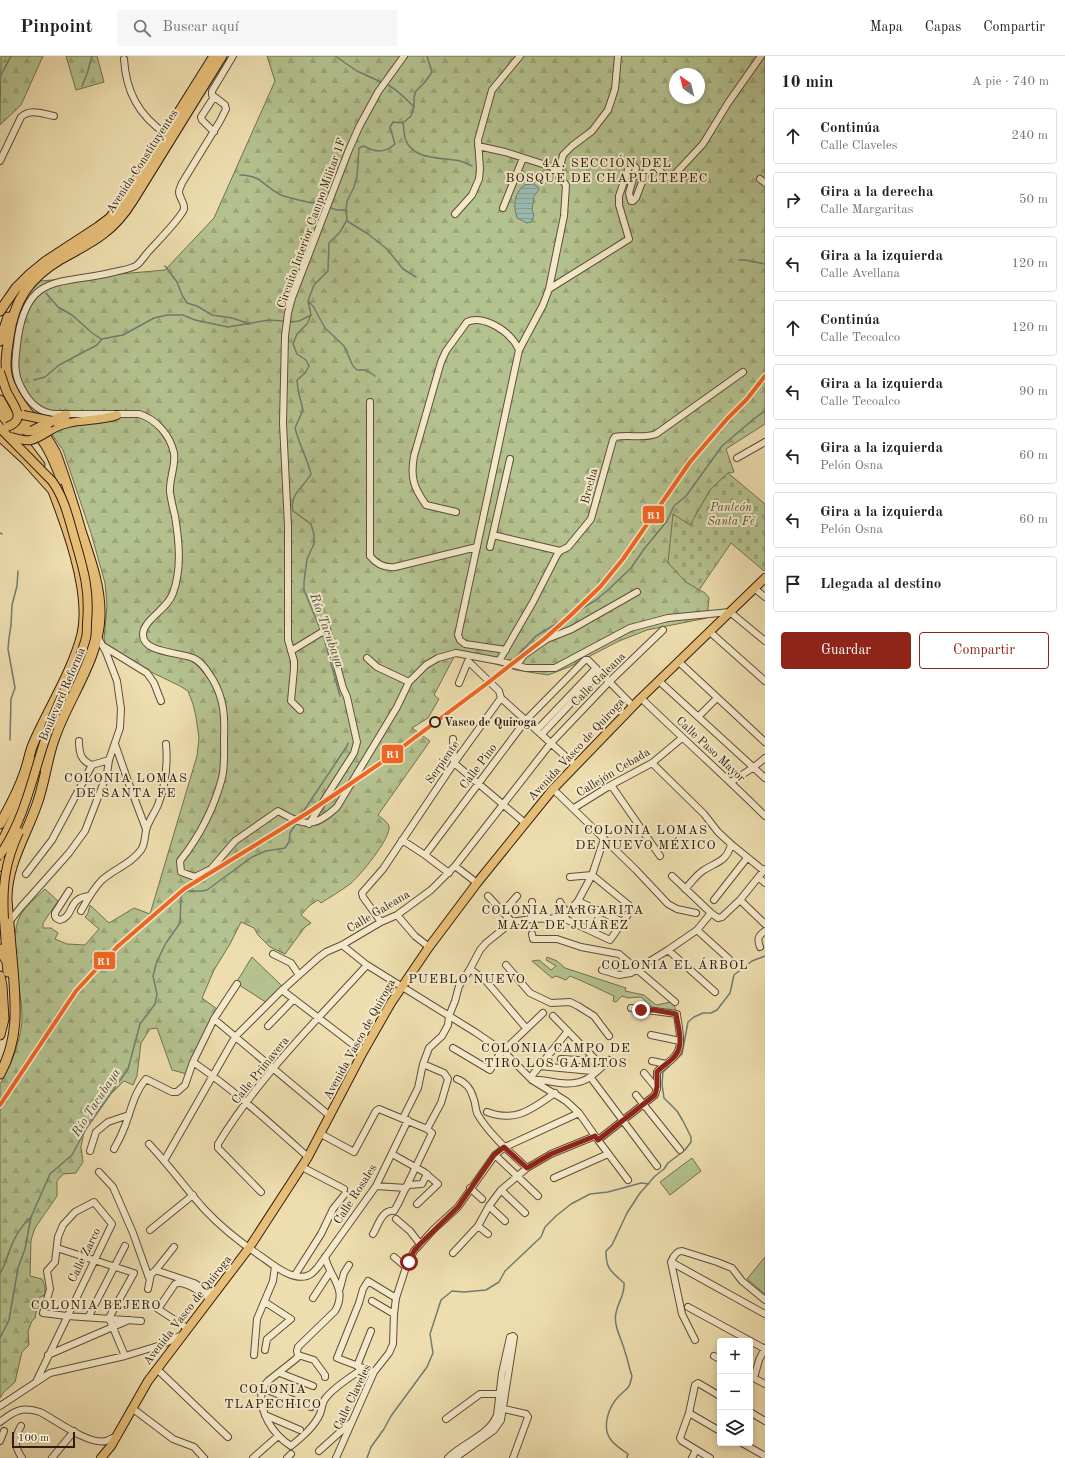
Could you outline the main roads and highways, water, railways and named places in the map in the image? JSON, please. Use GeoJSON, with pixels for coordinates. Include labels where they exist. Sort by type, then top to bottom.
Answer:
{"type":"FeatureCollection","features":[{"type":"Feature","properties":{"kind":"highway","name":"Avenida Constituyentes"},"geometry":{"type":"LineString","coordinates":[[0,311],[16,288],[46,261],[110,218],[124,200],[214,56]]}},
{"type":"Feature","properties":{"kind":"highway","name":"Avenida Constituyentes"},"geometry":{"type":"LineString","coordinates":[[50,441],[21,403],[8,378],[6,366],[8,342],[11,324],[18,301],[28,285],[43,271],[103,234],[122,216],[222,56]]}},
{"type":"Feature","properties":{"kind":"highway"},"geometry":{"type":"LineString","coordinates":[[0,341],[6,322],[13,307],[18,301]]}},
{"type":"Feature","properties":{"kind":"highway"},"geometry":{"type":"LineString","coordinates":[[0,400],[18,427],[23,430],[32,431],[66,415]]}},
{"type":"Feature","properties":{"kind":"highway"},"geometry":{"type":"LineString","coordinates":[[0,412],[45,472],[54,493]]}},
{"type":"Feature","properties":{"kind":"highway"},"geometry":{"type":"LineString","coordinates":[[27,448],[26,442],[32,431]]}},
{"type":"Feature","properties":{"kind":"highway","name":"Boulevard Reforma"},"geometry":{"type":"LineString","coordinates":[[0,1074],[11,1047],[16,1022],[16,1004],[7,888],[14,862],[38,802],[44,782],[51,746],[92,655],[98,636],[100,615],[96,579],[60,462],[50,441]]}},
{"type":"Feature","properties":{"kind":"highway","name":"Boulevard Reforma"},"geometry":{"type":"LineString","coordinates":[[0,824],[24,774],[33,743],[76,653],[82,633],[84,611],[83,589],[59,503],[54,493]]}},
{"type":"Feature","properties":{"kind":"highway"},"geometry":{"type":"LineString","coordinates":[[0,949],[7,962],[11,995],[11,1023],[5,1049],[0,1062]]}},
{"type":"Feature","properties":{"kind":"highway"},"geometry":{"type":"LineString","coordinates":[[0,976],[4,1019],[0,1035]]}},
{"type":"Feature","properties":{"kind":"main road"},"geometry":{"type":"LineString","coordinates":[[0,371],[6,391],[17,409],[18,417],[11,426],[7,428],[0,428],[4,436],[54,493]]}},
{"type":"Feature","properties":{"kind":"main road"},"geometry":{"type":"LineString","coordinates":[[10,410],[22,416],[50,441]]}},
{"type":"Feature","properties":{"kind":"main road"},"geometry":{"type":"LineString","coordinates":[[4,436],[23,441],[30,441],[58,425],[99,417],[106,419],[117,415]]}},
{"type":"Feature","properties":{"kind":"main road"},"geometry":{"type":"LineString","coordinates":[[22,416],[52,421]]}},
{"type":"Feature","properties":{"kind":"main road"},"geometry":{"type":"LineString","coordinates":[[7,962],[2,895],[5,873],[15,840],[31,804],[48,742],[90,644],[94,624],[94,606],[90,578],[54,460],[46,445],[22,416]]}},
{"type":"Feature","properties":{"kind":"main road"},"geometry":{"type":"LineString","coordinates":[[0,855],[16,829],[26,805],[48,731],[62,695],[76,666],[86,637],[89,608],[88,591],[82,566],[66,508],[59,490],[4,436]]}},
{"type":"Feature","properties":{"kind":"main road","name":"Avenida Vasco de Quiroga"},"geometry":{"type":"LineString","coordinates":[[101,1458],[111,1446],[145,1385],[249,1248],[302,1167],[321,1134],[363,1052],[401,986],[477,883],[552,789],[659,680],[765,578]]}},
{"type":"Feature","properties":{"kind":"main road"},"geometry":{"type":"LineString","coordinates":[[0,845],[23,797],[35,749],[45,720]]}},
{"type":"Feature","properties":{"kind":"main road"},"geometry":{"type":"LineString","coordinates":[[0,868],[22,840]]}},
{"type":"Feature","properties":{"kind":"water"},"geometry":{"type":"Polygon","coordinates":[[[533,184],[538,187],[539,190],[534,196],[532,210],[534,215],[531,222],[527,223],[517,218],[515,200],[518,192],[524,185],[533,184]]]}},
{"type":"Feature","properties":{"kind":"waterway"},"geometry":{"type":"LineString","coordinates":[[0,77],[11,56]]}},
{"type":"Feature","properties":{"kind":"waterway"},"geometry":{"type":"LineString","coordinates":[[82,86],[92,56]]}},
{"type":"Feature","properties":{"kind":"waterway"},"geometry":{"type":"LineString","coordinates":[[335,56],[357,71],[381,82]]}},
{"type":"Feature","properties":{"kind":"waterway","name":"Río Tacubaya"},"geometry":{"type":"LineString","coordinates":[[321,631],[304,590],[307,559],[314,544],[314,534],[311,524],[293,511],[292,505],[295,495],[311,474],[295,428],[303,410],[297,380],[305,373],[309,366],[306,360],[297,354],[293,344],[297,334],[307,324],[311,315],[308,301],[314,285],[328,271],[329,243],[340,232],[347,220],[347,201],[354,187],[357,176],[359,148],[364,146],[372,150],[380,151],[388,149],[395,144],[390,127],[393,122],[403,123],[411,116],[416,91],[432,72],[427,56]]}},
{"type":"Feature","properties":{"kind":"waterway"},"geometry":{"type":"LineString","coordinates":[[388,85],[399,92],[414,107]]}},
{"type":"Feature","properties":{"kind":"waterway"},"geometry":{"type":"LineString","coordinates":[[403,123],[405,138],[414,151],[428,157],[460,161],[472,166]]}},
{"type":"Feature","properties":{"kind":"waterway"},"geometry":{"type":"LineString","coordinates":[[240,175],[259,179],[281,195],[324,205]]}},
{"type":"Feature","properties":{"kind":"waterway"},"geometry":{"type":"LineString","coordinates":[[331,208],[346,210]]}},
{"type":"Feature","properties":{"kind":"waterway"},"geometry":{"type":"LineString","coordinates":[[347,221],[368,234],[387,249],[403,269],[416,277]]}},
{"type":"Feature","properties":{"kind":"waterway"},"geometry":{"type":"LineString","coordinates":[[739,260],[765,264]]}},
{"type":"Feature","properties":{"kind":"waterway"},"geometry":{"type":"LineString","coordinates":[[165,266],[177,282],[187,303],[197,306],[212,315],[232,318],[250,324]]}},
{"type":"Feature","properties":{"kind":"waterway"},"geometry":{"type":"LineString","coordinates":[[46,293],[58,307],[72,315],[101,339]]}},
{"type":"Feature","properties":{"kind":"waterway"},"geometry":{"type":"LineString","coordinates":[[308,301],[313,306],[325,328],[344,346],[353,366],[357,370],[366,370],[375,376]]}},
{"type":"Feature","properties":{"kind":"waterway"},"geometry":{"type":"LineString","coordinates":[[34,380],[45,377],[59,365],[97,345],[102,339],[123,335],[154,318],[167,315],[183,315],[195,320],[228,327],[269,320],[283,321]]}},
{"type":"Feature","properties":{"kind":"waterway"},"geometry":{"type":"LineString","coordinates":[[291,322],[299,321],[311,315]]}},
{"type":"Feature","properties":{"kind":"waterway"},"geometry":{"type":"LineString","coordinates":[[515,658],[536,636],[596,600],[631,568],[644,549],[667,521],[674,506],[686,496],[722,446],[765,411]]}},
{"type":"Feature","properties":{"kind":"waterway"},"geometry":{"type":"LineString","coordinates":[[10,740],[11,699],[15,688],[8,649],[12,605],[17,586],[18,571]]}},
{"type":"Feature","properties":{"kind":"waterway","name":"Río Tacubaya"},"geometry":{"type":"LineString","coordinates":[[323,635],[340,696]]}},
{"type":"Feature","properties":{"kind":"waterway","name":"Río Tacubaya"},"geometry":{"type":"LineString","coordinates":[[299,818],[348,743]]}},
{"type":"Feature","properties":{"kind":"waterway","name":"Río Tacubaya"},"geometry":{"type":"LineString","coordinates":[[0,1338],[9,1320],[18,1268],[25,1249],[31,1217],[50,1174],[72,1155],[86,1129],[128,1069],[140,1024],[155,1004],[157,994],[153,976],[157,961],[166,943],[180,923],[181,896],[187,891],[207,890],[252,857],[266,851],[285,848],[289,842],[290,833],[297,822]]}},
{"type":"Feature","properties":{"kind":"waterway"},"geometry":{"type":"LineString","coordinates":[[627,1458],[628,1454],[611,1440],[608,1435],[606,1423],[612,1405],[615,1400],[628,1388],[632,1376],[615,1318],[624,1288],[624,1283],[610,1270],[607,1262],[606,1251],[612,1245],[627,1213],[640,1193],[655,1176],[664,1169],[668,1163],[685,1150],[691,1142],[691,1137],[677,1111],[664,1098],[662,1084],[663,1072],[682,1054],[688,1022],[694,1017],[703,1013],[711,1013],[717,1010],[730,993],[734,975],[752,961],[765,956]]}},
{"type":"Feature","properties":{"kind":"waterway"},"geometry":{"type":"LineString","coordinates":[[367,1458],[371,1447],[391,1416],[427,1367],[433,1353],[430,1334],[441,1300],[452,1291],[464,1292],[486,1290],[499,1282],[505,1271],[541,1237],[545,1227],[571,1204],[590,1194],[608,1192],[641,1183],[649,1184]]}},
{"type":"Feature","properties":{"kind":"waterway"},"geometry":{"type":"LineString","coordinates":[[0,1273],[15,1238],[31,1217]]}},
{"type":"Feature","properties":{"kind":"place","name":"Vasco de Quiroga"},"geometry":{"type":"Point","coordinates":[435,722]}},
{"type":"Feature","properties":{"kind":"district","name":"4A. SECCIÓN DEL BOSQUE DE CHAPULTEPEC"},"geometry":{"type":"Point","coordinates":[607,170]}},
{"type":"Feature","properties":{"kind":"district","name":"COLONIA LOMAS DE SANTA FE"},"geometry":{"type":"Point","coordinates":[126,784]}},
{"type":"Feature","properties":{"kind":"district","name":"COLONIA LOMAS DE NUEVO MÉXICO"},"geometry":{"type":"Point","coordinates":[646,836]}},
{"type":"Feature","properties":{"kind":"district","name":"COLONIA MARGARITA MAZA DE JUÁREZ"},"geometry":{"type":"Point","coordinates":[563,916]}},
{"type":"Feature","properties":{"kind":"district","name":"COLONIA EL ÁRBOL"},"geometry":{"type":"Point","coordinates":[675,964]}},
{"type":"Feature","properties":{"kind":"district","name":"PUEBLO NUEVO"},"geometry":{"type":"Point","coordinates":[467,978]}},
{"type":"Feature","properties":{"kind":"district","name":"COLONIA CAMPO DE TIRO LOS GAMITOS"},"geometry":{"type":"Point","coordinates":[556,1054]}},
{"type":"Feature","properties":{"kind":"district","name":"COLONIA BEJERO"},"geometry":{"type":"Point","coordinates":[96,1304]}},
{"type":"Feature","properties":{"kind":"district","name":"COLONIA TLAPECHICO"},"geometry":{"type":"Point","coordinates":[273,1396]}},
{"type":"Feature","properties":{"kind":"park label","name":"Panteón Santa Fé"},"geometry":{"type":"Point","coordinates":[731,514]}}]}
